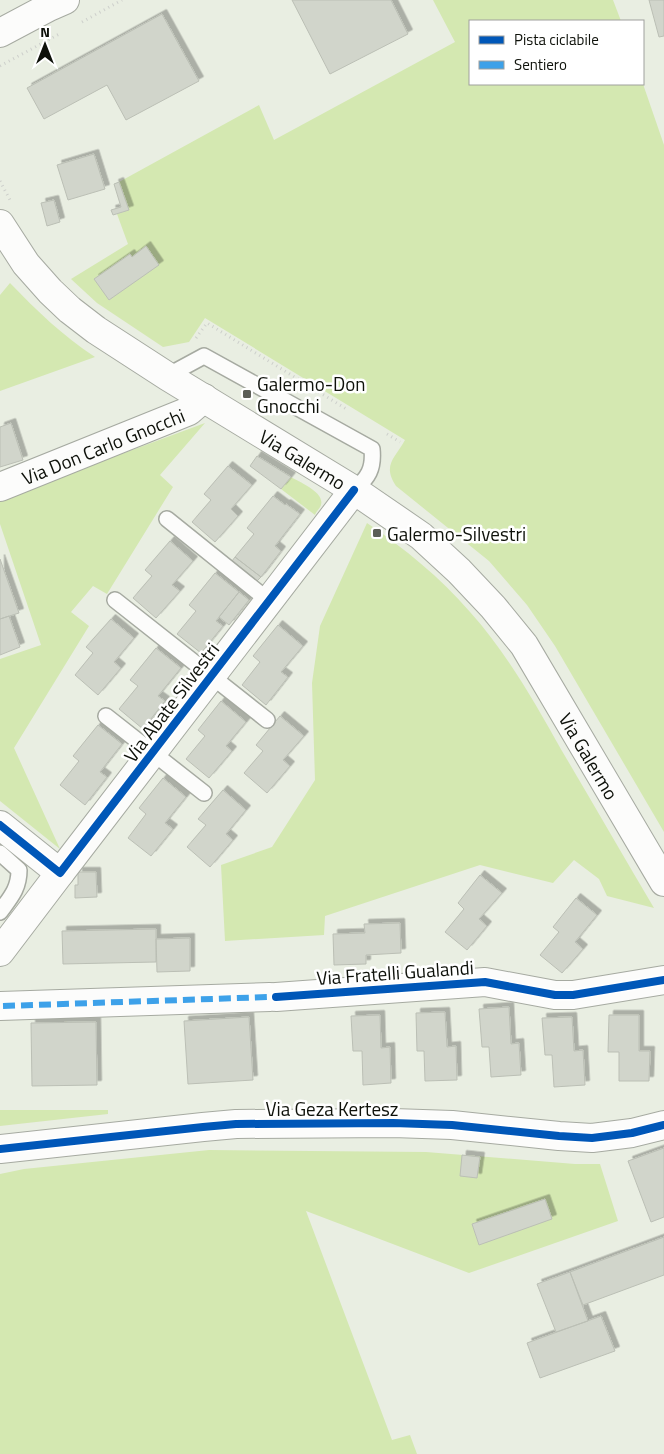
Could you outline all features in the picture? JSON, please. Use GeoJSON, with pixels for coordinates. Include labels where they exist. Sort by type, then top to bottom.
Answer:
{"type":"FeatureCollection","features":[{"type":"Feature","properties":{"kind":"street"},"geometry":{"type":"LineString","coordinates":[[0,33],[65,0]]}},
{"type":"Feature","properties":{"kind":"street","name":"Via Galermo"},"geometry":{"type":"LineString","coordinates":[[0,224],[26,264],[50,291],[70,310],[96,330],[167,376],[354,490],[421,536],[459,571],[493,607],[524,645],[664,882]]}},
{"type":"Feature","properties":{"kind":"street","name":"Via Don Carlo Gnocchi"},"geometry":{"type":"LineString","coordinates":[[0,488],[189,411],[204,398]]}},
{"type":"Feature","properties":{"kind":"street","name":"Via Abate Silvestri"},"geometry":{"type":"LineString","coordinates":[[0,952],[354,490]]}},
{"type":"Feature","properties":{"kind":"street"},"geometry":{"type":"LineString","coordinates":[[4,840],[60,873]]}},
{"type":"Feature","properties":{"kind":"street","name":"Via Fratelli Gualandi"},"geometry":{"type":"LineString","coordinates":[[1,1006],[273,997],[485,982],[555,994],[573,994],[664,980]]}},
{"type":"Feature","properties":{"kind":"street","name":"Via Geza Kertesz"},"geometry":{"type":"LineString","coordinates":[[0,1149],[236,1124],[393,1123],[452,1125],[592,1138],[632,1133],[664,1125]]}},
{"type":"Feature","properties":{"kind":"lane"},"geometry":{"type":"LineString","coordinates":[[167,376],[204,356],[372,449],[373,459],[366,479],[354,490]]}},
{"type":"Feature","properties":{"kind":"lane"},"geometry":{"type":"LineString","coordinates":[[167,519],[268,601]]}},
{"type":"Feature","properties":{"kind":"lane"},"geometry":{"type":"LineString","coordinates":[[115,600],[267,720]]}},
{"type":"Feature","properties":{"kind":"lane"},"geometry":{"type":"LineString","coordinates":[[106,716],[204,793]]}},
{"type":"Feature","properties":{"kind":"lane"},"geometry":{"type":"LineString","coordinates":[[0,912],[16,892],[19,881],[19,870],[4,840]]}},
{"type":"Feature","properties":{"kind":"green space"},"geometry":{"type":"Polygon","coordinates":[[[433,0],[613,0],[621,20],[469,20],[469,85],[643,85],[664,145],[664,832],[555,646],[527,605],[489,561],[396,486],[392,479],[390,467],[405,440],[205,318],[189,342],[163,347],[97,303],[71,279],[128,244],[117,214],[128,210],[119,182],[259,105],[274,140],[455,42],[433,0]]]}},
{"type":"Feature","properties":{"kind":"green space"},"geometry":{"type":"Polygon","coordinates":[[[10,283],[51,323],[95,357],[0,391],[0,295],[10,283]]]}},
{"type":"Feature","properties":{"kind":"green space"},"geometry":{"type":"Polygon","coordinates":[[[205,423],[160,475],[173,487],[107,594],[93,586],[71,612],[89,626],[14,748],[60,849],[0,801],[0,659],[41,645],[0,524],[0,499],[205,423]]]}},
{"type":"Feature","properties":{"kind":"green space"},"geometry":{"type":"Polygon","coordinates":[[[291,477],[310,488],[319,496],[321,505],[315,515],[281,489],[291,477]]]}},
{"type":"Feature","properties":{"kind":"green space"},"geometry":{"type":"Polygon","coordinates":[[[367,523],[434,575],[459,599],[496,644],[531,697],[654,908],[607,896],[599,879],[574,860],[553,883],[480,865],[325,916],[324,935],[225,941],[221,865],[272,847],[315,780],[312,683],[320,626],[367,523]]]}},
{"type":"Feature","properties":{"kind":"green space"},"geometry":{"type":"Polygon","coordinates":[[[0,1110],[108,1110],[108,1114],[0,1126],[0,1110]]]}},
{"type":"Feature","properties":{"kind":"green space"},"geometry":{"type":"Polygon","coordinates":[[[209,1150],[426,1152],[575,1164],[600,1164],[618,1221],[469,1273],[306,1211],[392,1440],[410,1435],[417,1454],[0,1454],[0,1174],[24,1169],[209,1150]]]}},
{"type":"Feature","properties":{"kind":"building"},"geometry":{"type":"Polygon","coordinates":[[[292,0],[391,0],[408,34],[330,74],[292,0]]]}},
{"type":"Feature","properties":{"kind":"building"},"geometry":{"type":"Polygon","coordinates":[[[649,0],[664,0],[664,36],[659,37],[649,0]]]}},
{"type":"Feature","properties":{"kind":"building"},"geometry":{"type":"Polygon","coordinates":[[[162,14],[199,81],[126,120],[107,85],[44,119],[27,88],[162,14]]]}},
{"type":"Feature","properties":{"kind":"building"},"geometry":{"type":"Polygon","coordinates":[[[94,154],[105,189],[68,200],[57,165],[94,154]]]}},
{"type":"Feature","properties":{"kind":"building"},"geometry":{"type":"Polygon","coordinates":[[[119,182],[129,210],[113,215],[111,210],[121,207],[114,184],[119,182]]]}},
{"type":"Feature","properties":{"kind":"building"},"geometry":{"type":"Polygon","coordinates":[[[54,200],[60,222],[47,226],[41,203],[54,200]]]}},
{"type":"Feature","properties":{"kind":"building"},"geometry":{"type":"Polygon","coordinates":[[[146,246],[159,265],[109,300],[94,279],[130,254],[132,257],[146,246]]]}},
{"type":"Feature","properties":{"kind":"building"},"geometry":{"type":"Polygon","coordinates":[[[11,423],[23,460],[0,467],[0,427],[11,423]]]}},
{"type":"Feature","properties":{"kind":"building"},"geometry":{"type":"Polygon","coordinates":[[[257,456],[291,477],[281,489],[250,466],[257,456]]]}},
{"type":"Feature","properties":{"kind":"building"},"geometry":{"type":"Polygon","coordinates":[[[228,466],[252,485],[231,509],[238,516],[215,542],[192,522],[211,500],[204,494],[228,466]]]}},
{"type":"Feature","properties":{"kind":"building"},"geometry":{"type":"Polygon","coordinates":[[[273,496],[300,514],[275,546],[281,551],[261,577],[235,557],[254,534],[247,528],[273,496]]]}},
{"type":"Feature","properties":{"kind":"building"},"geometry":{"type":"Polygon","coordinates":[[[170,541],[193,561],[172,585],[180,591],[156,618],[133,598],[152,576],[145,570],[170,541]]]}},
{"type":"Feature","properties":{"kind":"building"},"geometry":{"type":"Polygon","coordinates":[[[235,557],[261,577],[257,581],[232,561],[235,557]]]}},
{"type":"Feature","properties":{"kind":"building"},"geometry":{"type":"Polygon","coordinates":[[[0,559],[19,613],[0,619],[0,559]]]}},
{"type":"Feature","properties":{"kind":"building"},"geometry":{"type":"Polygon","coordinates":[[[215,573],[239,592],[216,621],[223,626],[201,653],[177,634],[196,611],[189,605],[215,573]]]}},
{"type":"Feature","properties":{"kind":"building"},"geometry":{"type":"Polygon","coordinates":[[[239,592],[249,600],[229,625],[219,617],[239,592]]]}},
{"type":"Feature","properties":{"kind":"building"},"geometry":{"type":"Polygon","coordinates":[[[9,616],[20,647],[0,655],[0,619],[9,616]]]}},
{"type":"Feature","properties":{"kind":"building"},"geometry":{"type":"Polygon","coordinates":[[[111,619],[134,638],[114,662],[121,668],[98,695],[75,675],[93,653],[86,647],[111,619]]]}},
{"type":"Feature","properties":{"kind":"building"},"geometry":{"type":"Polygon","coordinates":[[[278,625],[303,646],[281,672],[288,677],[266,705],[242,685],[260,662],[253,656],[278,625]]]}},
{"type":"Feature","properties":{"kind":"building"},"geometry":{"type":"Polygon","coordinates":[[[156,648],[181,668],[158,696],[165,701],[143,729],[119,709],[138,686],[130,680],[156,648]]]}},
{"type":"Feature","properties":{"kind":"building"},"geometry":{"type":"Polygon","coordinates":[[[221,701],[246,722],[226,746],[232,751],[209,778],[186,759],[205,736],[198,730],[221,701]]]}},
{"type":"Feature","properties":{"kind":"building"},"geometry":{"type":"Polygon","coordinates":[[[280,716],[304,736],[283,760],[290,766],[267,793],[244,773],[263,751],[256,745],[280,716]]]}},
{"type":"Feature","properties":{"kind":"building"},"geometry":{"type":"Polygon","coordinates":[[[98,725],[122,744],[100,772],[107,777],[85,805],[60,785],[79,761],[73,756],[98,725]]]}},
{"type":"Feature","properties":{"kind":"building"},"geometry":{"type":"Polygon","coordinates":[[[163,778],[186,797],[165,823],[173,829],[151,856],[128,838],[146,814],[139,808],[163,778]]]}},
{"type":"Feature","properties":{"kind":"building"},"geometry":{"type":"Polygon","coordinates":[[[223,790],[246,810],[226,834],[233,840],[210,867],[187,847],[206,825],[198,819],[223,790]]]}},
{"type":"Feature","properties":{"kind":"building"},"geometry":{"type":"Polygon","coordinates":[[[78,872],[96,872],[97,897],[75,898],[78,872]]]}},
{"type":"Feature","properties":{"kind":"building"},"geometry":{"type":"Polygon","coordinates":[[[480,875],[502,893],[479,919],[487,926],[467,950],[445,932],[464,909],[458,903],[480,875]]]}},
{"type":"Feature","properties":{"kind":"building"},"geometry":{"type":"Polygon","coordinates":[[[576,898],[597,915],[575,942],[583,949],[562,973],[540,955],[559,932],[553,927],[576,898]]]}},
{"type":"Feature","properties":{"kind":"building"},"geometry":{"type":"Polygon","coordinates":[[[400,923],[401,953],[366,955],[366,964],[334,965],[333,934],[365,933],[364,924],[400,923]]]}},
{"type":"Feature","properties":{"kind":"building"},"geometry":{"type":"Polygon","coordinates":[[[156,929],[156,962],[63,964],[62,931],[156,929]]]}},
{"type":"Feature","properties":{"kind":"building"},"geometry":{"type":"Polygon","coordinates":[[[190,938],[190,971],[157,972],[156,939],[190,938]]]}},
{"type":"Feature","properties":{"kind":"building"},"geometry":{"type":"Polygon","coordinates":[[[509,1007],[511,1044],[519,1043],[521,1075],[491,1077],[489,1047],[482,1047],[479,1009],[509,1007]]]}},
{"type":"Feature","properties":{"kind":"building"},"geometry":{"type":"Polygon","coordinates":[[[445,1012],[447,1047],[456,1046],[457,1080],[425,1081],[424,1051],[417,1051],[416,1013],[445,1012]]]}},
{"type":"Feature","properties":{"kind":"building"},"geometry":{"type":"Polygon","coordinates":[[[380,1015],[381,1048],[390,1047],[391,1083],[363,1085],[362,1051],[353,1051],[351,1016],[380,1015]]]}},
{"type":"Feature","properties":{"kind":"building"},"geometry":{"type":"Polygon","coordinates":[[[609,1015],[639,1015],[639,1051],[650,1051],[649,1081],[619,1081],[619,1052],[608,1052],[609,1015]]]}},
{"type":"Feature","properties":{"kind":"building"},"geometry":{"type":"Polygon","coordinates":[[[249,1017],[253,1080],[188,1084],[184,1021],[249,1017]]]}},
{"type":"Feature","properties":{"kind":"building"},"geometry":{"type":"Polygon","coordinates":[[[572,1017],[574,1051],[583,1050],[585,1085],[554,1087],[552,1055],[545,1055],[542,1018],[572,1017]]]}},
{"type":"Feature","properties":{"kind":"building"},"geometry":{"type":"Polygon","coordinates":[[[96,1022],[97,1085],[32,1086],[31,1023],[96,1022]]]}},
{"type":"Feature","properties":{"kind":"building"},"geometry":{"type":"Polygon","coordinates":[[[664,1148],[664,1217],[651,1222],[628,1161],[664,1148]]]}},
{"type":"Feature","properties":{"kind":"building"},"geometry":{"type":"Polygon","coordinates":[[[462,1155],[480,1157],[477,1178],[460,1176],[462,1155]]]}},
{"type":"Feature","properties":{"kind":"building"},"geometry":{"type":"Polygon","coordinates":[[[545,1199],[552,1219],[479,1245],[472,1224],[545,1199]]]}},
{"type":"Feature","properties":{"kind":"building"},"geometry":{"type":"Polygon","coordinates":[[[664,1237],[664,1275],[583,1305],[570,1272],[664,1237]]]}},
{"type":"Feature","properties":{"kind":"building"},"geometry":{"type":"Polygon","coordinates":[[[570,1272],[588,1321],[556,1332],[537,1284],[570,1272]]]}},
{"type":"Feature","properties":{"kind":"building"},"geometry":{"type":"Polygon","coordinates":[[[601,1316],[615,1351],[540,1378],[527,1343],[601,1316]]]}},
{"type":"Feature","properties":{"kind":"marked path"},"geometry":{"type":"LineString","coordinates":[[3,1006],[270,997]]}},
{"type":"Feature","properties":{"kind":"cycle path"},"geometry":{"type":"LineString","coordinates":[[0,825],[60,873],[354,490]]}},
{"type":"Feature","properties":{"kind":"cycle path"},"geometry":{"type":"LineString","coordinates":[[276,997],[485,982],[555,995],[573,995],[664,980]]}},
{"type":"Feature","properties":{"kind":"cycle path"},"geometry":{"type":"LineString","coordinates":[[0,1149],[236,1124],[393,1123],[452,1125],[592,1138],[632,1133],[664,1125]]}},
{"type":"Feature","properties":{"kind":"place","name":"Galermo-Don Gnocchi"},"geometry":{"type":"Point","coordinates":[247,394]}},
{"type":"Feature","properties":{"kind":"place","name":"Galermo-Silvestri"},"geometry":{"type":"Point","coordinates":[377,533]}}]}
